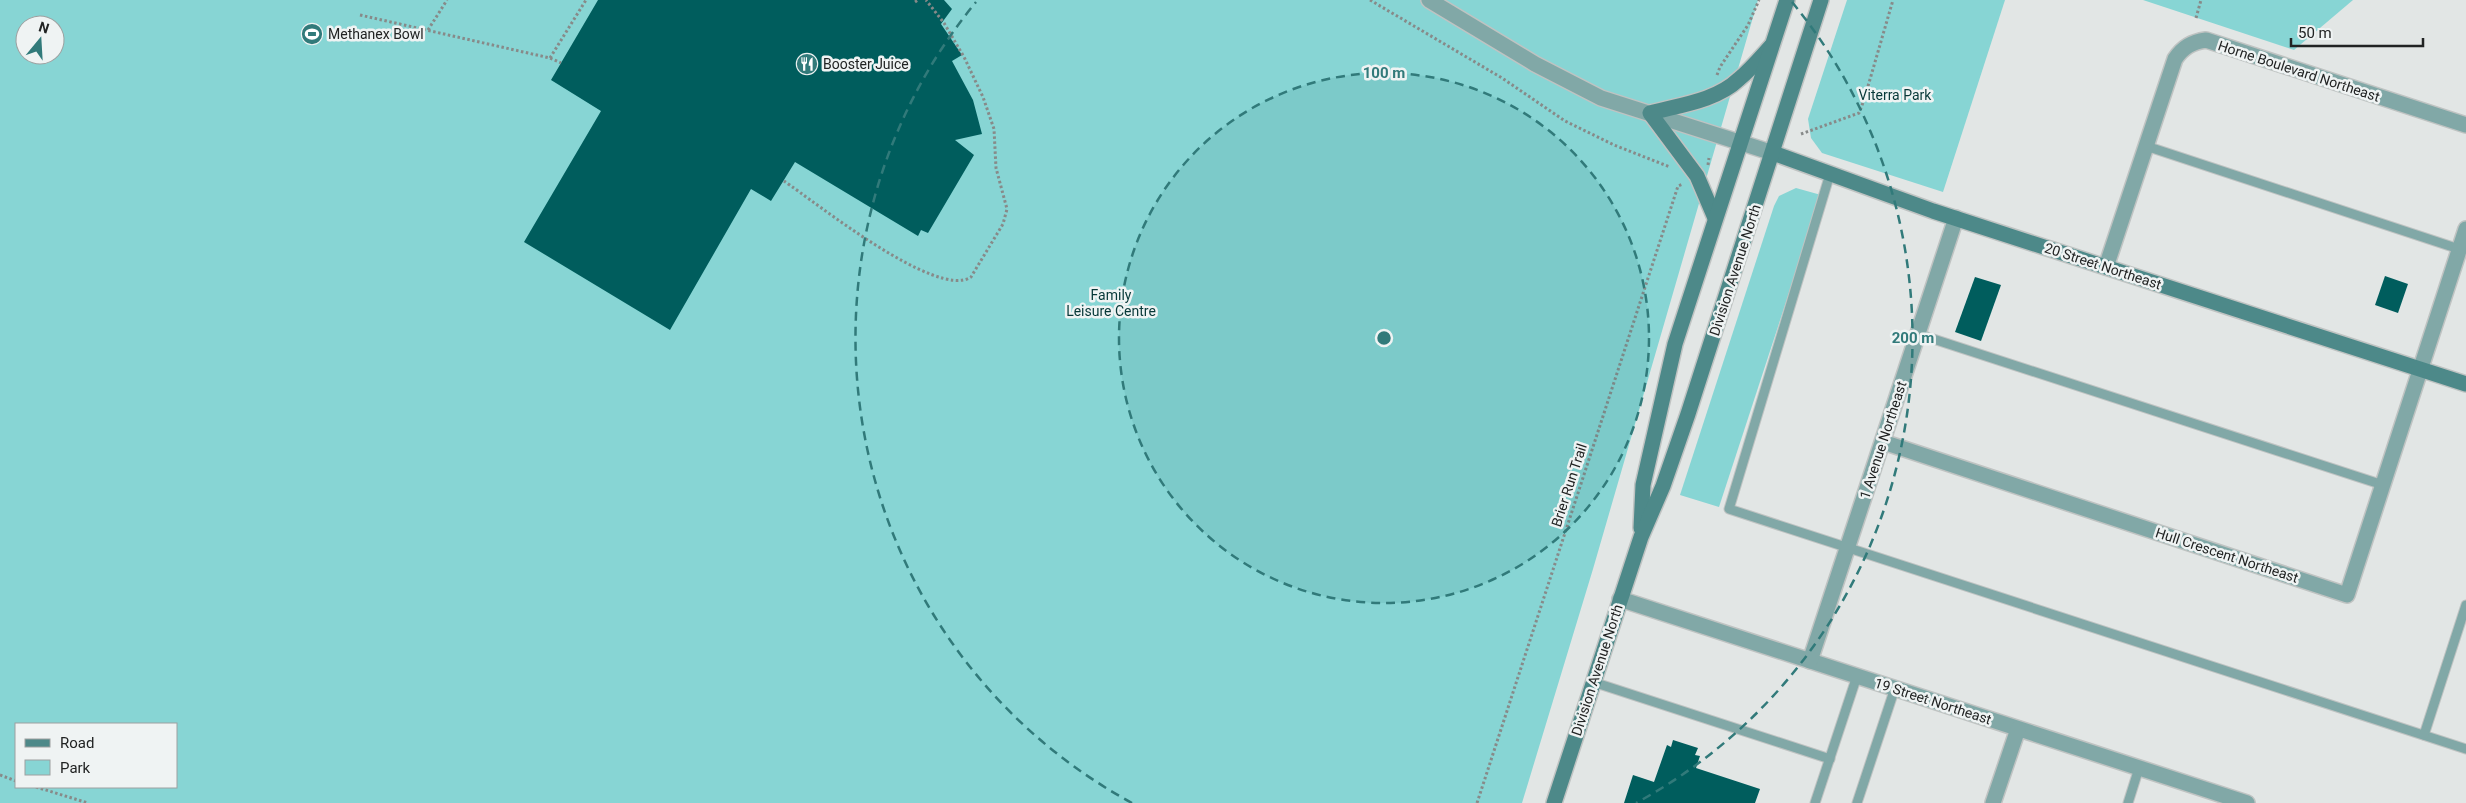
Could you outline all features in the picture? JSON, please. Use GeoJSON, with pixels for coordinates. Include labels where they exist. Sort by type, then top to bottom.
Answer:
{"type":"FeatureCollection","features":[{"type":"Feature","properties":{"kind":"main road","name":"Division Avenue North"},"geometry":{"type":"LineString","coordinates":[[1641,537],[1643,485],[1662,394],[1675,344],[1788,0]]}},
{"type":"Feature","properties":{"kind":"main road","name":"Division Avenue North"},"geometry":{"type":"LineString","coordinates":[[1554,803],[1641,537],[1663,486],[1688,414],[1821,0]]}},
{"type":"Feature","properties":{"kind":"main road"},"geometry":{"type":"LineString","coordinates":[[1715,218],[1697,176],[1650,113],[1711,97],[1722,91],[1738,80],[1774,43]]}},
{"type":"Feature","properties":{"kind":"main road","name":"20 Street Northeast"},"geometry":{"type":"LineString","coordinates":[[1773,153],[1956,218],[2466,384]]}},
{"type":"Feature","properties":{"kind":"street","name":"20 Street Northeast"},"geometry":{"type":"LineString","coordinates":[[1429,0],[1535,64],[1601,98],[1773,153]]}},
{"type":"Feature","properties":{"kind":"street","name":"Horne Boulevard Northeast"},"geometry":{"type":"LineString","coordinates":[[2106,267],[2175,59],[2188,45],[2206,40],[2466,125]]}},
{"type":"Feature","properties":{"kind":"street","name":"1 Avenue Northeast"},"geometry":{"type":"LineString","coordinates":[[1810,661],[1956,218]]}},
{"type":"Feature","properties":{"kind":"street","name":"Hull Crescent Northeast"},"geometry":{"type":"LineString","coordinates":[[1883,442],[2347,594],[2466,229]]}},
{"type":"Feature","properties":{"kind":"street","name":"19 Street Northeast"},"geometry":{"type":"LineString","coordinates":[[1620,599],[2246,803]]}},
{"type":"Feature","properties":{"kind":"street"},"geometry":{"type":"LineString","coordinates":[[1993,803],[2018,729]]}},
{"type":"Feature","properties":{"kind":"lane"},"geometry":{"type":"LineString","coordinates":[[2146,146],[2459,249]]}},
{"type":"Feature","properties":{"kind":"lane"},"geometry":{"type":"LineString","coordinates":[[1830,174],[1729,509],[2466,749]]}},
{"type":"Feature","properties":{"kind":"lane"},"geometry":{"type":"LineString","coordinates":[[1918,334],[2383,484]]}},
{"type":"Feature","properties":{"kind":"lane"},"geometry":{"type":"LineString","coordinates":[[2424,735],[2466,605]]}},
{"type":"Feature","properties":{"kind":"lane"},"geometry":{"type":"LineString","coordinates":[[1816,803],[1857,676]]}},
{"type":"Feature","properties":{"kind":"lane"},"geometry":{"type":"LineString","coordinates":[[1593,682],[1830,759]]}},
{"type":"Feature","properties":{"kind":"lane"},"geometry":{"type":"LineString","coordinates":[[1857,803],[1895,688]]}},
{"type":"Feature","properties":{"kind":"lane"},"geometry":{"type":"LineString","coordinates":[[2128,803],[2139,768]]}},
{"type":"Feature","properties":{"kind":"path"},"geometry":{"type":"LineString","coordinates":[[428,30],[447,0]]}},
{"type":"Feature","properties":{"kind":"path"},"geometry":{"type":"LineString","coordinates":[[550,58],[586,0]]}},
{"type":"Feature","properties":{"kind":"path"},"geometry":{"type":"LineString","coordinates":[[784,181],[899,260],[934,276],[956,281],[966,281],[971,277],[1003,224],[1007,209],[996,168],[994,129],[986,106],[964,57],[944,23],[926,0]]}},
{"type":"Feature","properties":{"kind":"path"},"geometry":{"type":"LineString","coordinates":[[1370,0],[1502,78],[1566,122],[1614,145],[1659,162],[1677,173]]}},
{"type":"Feature","properties":{"kind":"path"},"geometry":{"type":"LineString","coordinates":[[1718,82],[1717,73],[1720,67],[1748,25],[1759,0]]}},
{"type":"Feature","properties":{"kind":"path"},"geometry":{"type":"LineString","coordinates":[[1801,134],[1858,113],[1864,100],[1893,0]]}},
{"type":"Feature","properties":{"kind":"path"},"geometry":{"type":"LineString","coordinates":[[2196,18],[2201,0]]}},
{"type":"Feature","properties":{"kind":"path"},"geometry":{"type":"LineString","coordinates":[[360,15],[550,58],[561,63]]}},
{"type":"Feature","properties":{"kind":"path"},"geometry":{"type":"LineString","coordinates":[[1680,178],[1682,184],[1690,181]]}},
{"type":"Feature","properties":{"kind":"path","name":"Brier Run Trail"},"geometry":{"type":"LineString","coordinates":[[1477,803],[1678,186],[1682,184]]}},
{"type":"Feature","properties":{"kind":"path"},"geometry":{"type":"LineString","coordinates":[[0,776],[15,781]]}},
{"type":"Feature","properties":{"kind":"path"},"geometry":{"type":"LineString","coordinates":[[39,788],[88,803]]}},
{"type":"Feature","properties":{"kind":"green space","name":"Family Leisure Centre"},"geometry":{"type":"Polygon","coordinates":[[[0,0],[1758,0],[1593,569],[1522,803],[0,803],[0,0]]]}},
{"type":"Feature","properties":{"kind":"green space","name":"Viterra Park"},"geometry":{"type":"Polygon","coordinates":[[[1847,0],[2005,0],[1943,192],[1822,153],[1811,138],[1808,119],[1847,0]]]}},
{"type":"Feature","properties":{"kind":"green space"},"geometry":{"type":"Polygon","coordinates":[[[2143,0],[2353,0],[2294,50],[2143,0]]]}},
{"type":"Feature","properties":{"kind":"green space"},"geometry":{"type":"Polygon","coordinates":[[[1796,188],[1821,195],[1719,507],[1680,495],[1774,206],[1779,196],[1796,188]]]}},
{"type":"Feature","properties":{"kind":"building"},"geometry":{"type":"Polygon","coordinates":[[[598,0],[944,0],[952,9],[941,24],[962,55],[952,61],[973,100],[982,134],[955,140],[974,155],[928,233],[921,230],[918,236],[795,162],[771,201],[751,189],[670,330],[524,242],[601,111],[551,80],[598,0]]]}},
{"type":"Feature","properties":{"kind":"building"},"geometry":{"type":"Polygon","coordinates":[[[2385,276],[2408,284],[2398,313],[2375,305],[2385,276]]]}},
{"type":"Feature","properties":{"kind":"building"},"geometry":{"type":"Polygon","coordinates":[[[1975,277],[2001,285],[1981,341],[1955,332],[1975,277]]]}},
{"type":"Feature","properties":{"kind":"building"},"geometry":{"type":"Polygon","coordinates":[[[1673,740],[1698,748],[1695,755],[1700,756],[1696,768],[1760,789],[1755,803],[1624,803],[1633,775],[1654,782],[1667,745],[1671,747],[1673,740]]]}},
{"type":"Feature","properties":{"kind":"place","name":"Methanex Bowl"},"geometry":{"type":"Point","coordinates":[312,34]}},
{"type":"Feature","properties":{"kind":"place","name":"Booster Juice"},"geometry":{"type":"Point","coordinates":[807,64]}}]}
